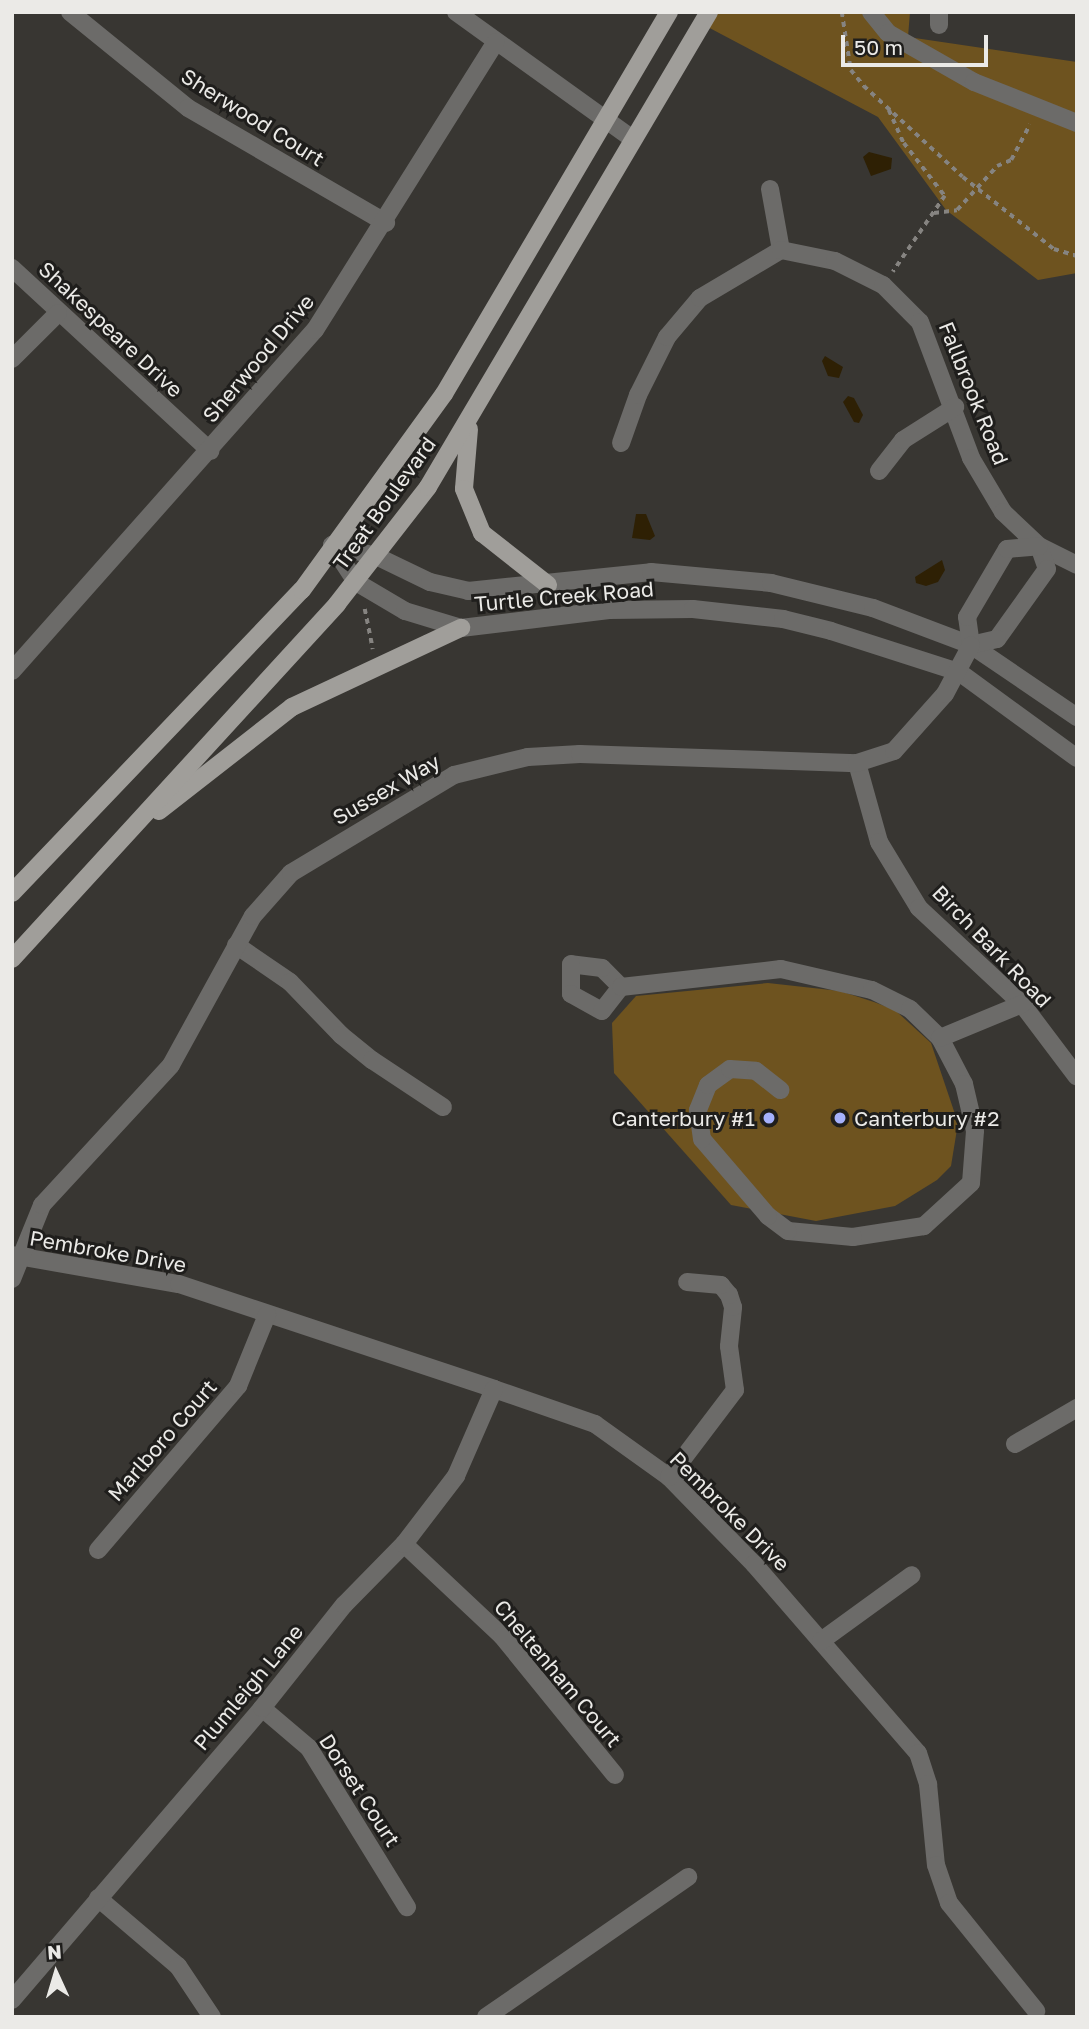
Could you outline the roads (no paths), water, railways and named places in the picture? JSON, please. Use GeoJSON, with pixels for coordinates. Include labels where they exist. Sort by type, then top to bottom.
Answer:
{"type":"FeatureCollection","features":[{"type":"Feature","properties":{"kind":"main road","name":"Treat Boulevard"},"geometry":{"type":"LineString","coordinates":[[13,891],[302,590],[332,545],[444,394],[669,12]]}},
{"type":"Feature","properties":{"kind":"main road","name":"Treat Boulevard"},"geometry":{"type":"LineString","coordinates":[[12,959],[356,582],[428,487],[709,12]]}},
{"type":"Feature","properties":{"kind":"main road"},"geometry":{"type":"LineString","coordinates":[[473,414],[464,446],[464,489],[482,533],[548,585]]}},
{"type":"Feature","properties":{"kind":"main road"},"geometry":{"type":"LineString","coordinates":[[103,858],[232,750],[292,707],[461,628]]}},
{"type":"Feature","properties":{"kind":"street","name":"Sherwood Court"},"geometry":{"type":"LineString","coordinates":[[70,12],[188,108],[386,223]]}},
{"type":"Feature","properties":{"kind":"street"},"geometry":{"type":"LineString","coordinates":[[456,12],[633,139]]}},
{"type":"Feature","properties":{"kind":"street"},"geometry":{"type":"LineString","coordinates":[[871,12],[887,33],[974,82],[1077,124]]}},
{"type":"Feature","properties":{"kind":"street","name":"Sherwood Drive"},"geometry":{"type":"LineString","coordinates":[[12,671],[315,330],[386,223],[496,42]]}},
{"type":"Feature","properties":{"kind":"street"},"geometry":{"type":"LineString","coordinates":[[621,443],[638,395],[667,337],[701,298],[781,250],[770,189]]}},
{"type":"Feature","properties":{"kind":"street","name":"Fallbrook Road"},"geometry":{"type":"LineString","coordinates":[[781,250],[835,261],[883,285],[920,322],[955,407],[971,458],[997,502],[1039,546],[1077,565]]}},
{"type":"Feature","properties":{"kind":"street","name":"Shakespeare Drive"},"geometry":{"type":"LineString","coordinates":[[12,268],[210,451]]}},
{"type":"Feature","properties":{"kind":"street"},"geometry":{"type":"LineString","coordinates":[[12,359],[58,313]]}},
{"type":"Feature","properties":{"kind":"street"},"geometry":{"type":"LineString","coordinates":[[879,471],[903,440],[955,407]]}},
{"type":"Feature","properties":{"kind":"street","name":"Turtle Creek Road"},"geometry":{"type":"LineString","coordinates":[[332,545],[376,556],[430,582],[468,591],[548,585],[651,572],[771,583],[873,608],[971,645],[1077,717]]}},
{"type":"Feature","properties":{"kind":"street","name":"Turtle Creek Road"},"geometry":{"type":"LineString","coordinates":[[332,545],[356,582],[405,611],[461,628],[609,610],[693,609],[783,619],[959,672],[1077,758]]}},
{"type":"Feature","properties":{"kind":"street"},"geometry":{"type":"LineString","coordinates":[[1039,546],[1047,569],[997,639],[971,645],[967,617],[1007,550],[1039,546]]}},
{"type":"Feature","properties":{"kind":"street","name":"Sussex Way"},"geometry":{"type":"LineString","coordinates":[[12,1279],[17,1257],[42,1205],[171,1065],[253,916],[291,873],[454,775],[528,757],[580,754],[857,763],[894,751],[912,734],[959,672],[971,645]]}},
{"type":"Feature","properties":{"kind":"street","name":"Birch Bark Road"},"geometry":{"type":"LineString","coordinates":[[857,763],[879,842],[919,908],[1022,1004],[1076,1075]]}},
{"type":"Feature","properties":{"kind":"street"},"geometry":{"type":"LineString","coordinates":[[236,945],[290,982],[341,1035],[372,1060],[443,1107]]}},
{"type":"Feature","properties":{"kind":"street"},"geometry":{"type":"LineString","coordinates":[[621,986],[781,968],[872,990],[911,1009],[940,1038],[964,1084],[975,1131],[971,1183],[924,1226],[853,1237],[788,1231],[768,1216],[702,1139],[698,1111],[708,1085],[730,1069],[755,1071],[780,1090]]}},
{"type":"Feature","properties":{"kind":"street"},"geometry":{"type":"LineString","coordinates":[[940,1038],[1022,1004]]}},
{"type":"Feature","properties":{"kind":"street","name":"Pembroke Drive"},"geometry":{"type":"LineString","coordinates":[[17,1257],[179,1284],[494,1389],[595,1424],[669,1476],[821,1641],[918,1753],[928,1784],[936,1865],[950,1903],[1036,2011]]}},
{"type":"Feature","properties":{"kind":"street"},"geometry":{"type":"LineString","coordinates":[[669,1476],[736,1390],[729,1346],[733,1307],[729,1295],[721,1284],[687,1282]]}},
{"type":"Feature","properties":{"kind":"street","name":"Marlboro Court"},"geometry":{"type":"LineString","coordinates":[[98,1550],[238,1386],[267,1315]]}},
{"type":"Feature","properties":{"kind":"street","name":"Plumleigh Lane"},"geometry":{"type":"LineString","coordinates":[[12,2000],[262,1709],[344,1605],[404,1544],[456,1476],[494,1389]]}},
{"type":"Feature","properties":{"kind":"street"},"geometry":{"type":"LineString","coordinates":[[1014,1444],[1077,1408]]}},
{"type":"Feature","properties":{"kind":"street","name":"Cheltenham Court"},"geometry":{"type":"LineString","coordinates":[[404,1544],[502,1636],[614,1775]]}},
{"type":"Feature","properties":{"kind":"street"},"geometry":{"type":"LineString","coordinates":[[821,1641],[912,1575]]}},
{"type":"Feature","properties":{"kind":"street","name":"Dorset Court"},"geometry":{"type":"LineString","coordinates":[[262,1709],[309,1748],[407,1907]]}},
{"type":"Feature","properties":{"kind":"street"},"geometry":{"type":"LineString","coordinates":[[486,2017],[688,1877]]}},
{"type":"Feature","properties":{"kind":"street"},"geometry":{"type":"LineString","coordinates":[[98,1898],[178,1966],[212,2017]]}},
{"type":"Feature","properties":{"kind":"place","name":"Canterbury #1"},"geometry":{"type":"Point","coordinates":[769,1118]}},
{"type":"Feature","properties":{"kind":"place","name":"Canterbury #2"},"geometry":{"type":"Point","coordinates":[840,1118]}}]}
